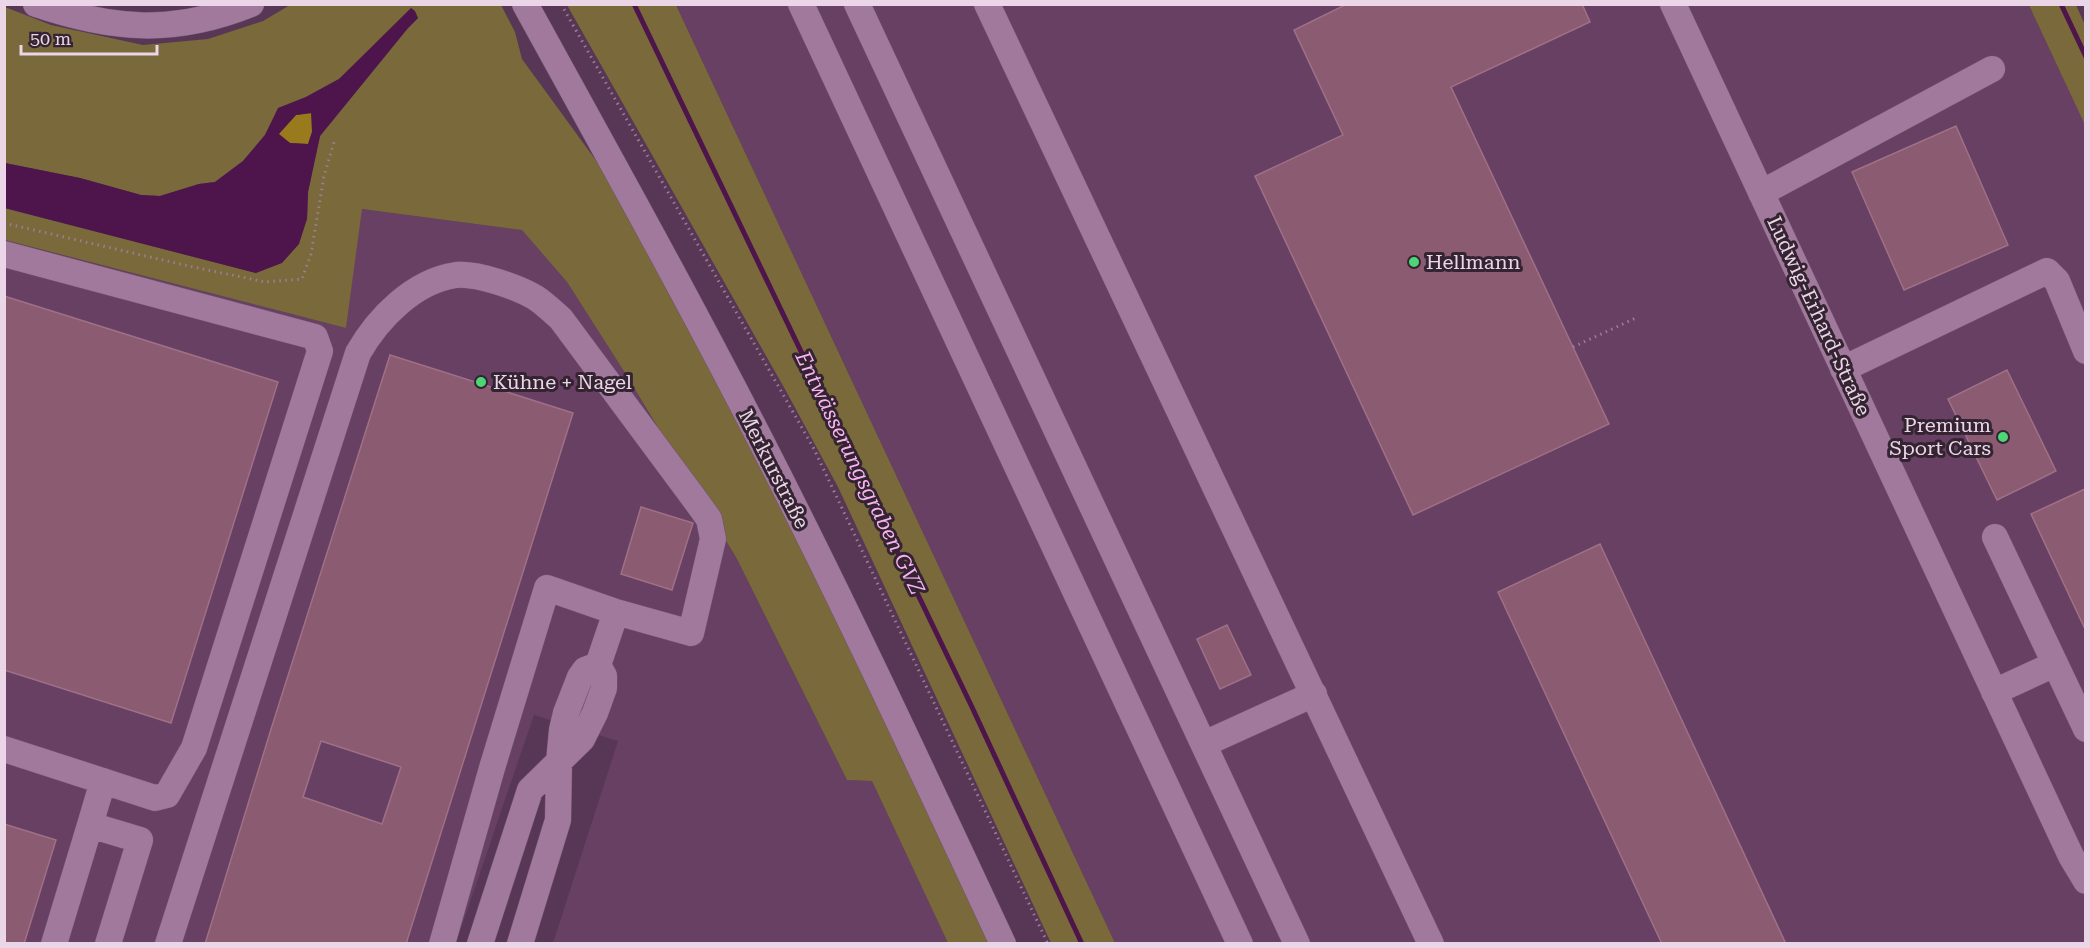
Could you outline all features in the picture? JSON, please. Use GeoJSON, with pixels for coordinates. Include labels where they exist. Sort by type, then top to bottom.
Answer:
{"type":"FeatureCollection","features":[{"type":"Feature","properties":{"kind":"street"},"geometry":{"type":"LineString","coordinates":[[36,4],[66,15],[113,24],[155,27],[193,23],[251,4]]}},
{"type":"Feature","properties":{"kind":"street","name":"Merkurstraße"},"geometry":{"type":"LineString","coordinates":[[525,4],[657,242],[765,448],[863,647],[1003,944]]}},
{"type":"Feature","properties":{"kind":"street"},"geometry":{"type":"LineString","coordinates":[[801,4],[1240,944]]}},
{"type":"Feature","properties":{"kind":"street"},"geometry":{"type":"LineString","coordinates":[[857,4],[1297,944]]}},
{"type":"Feature","properties":{"kind":"street"},"geometry":{"type":"LineString","coordinates":[[987,4],[1431,944]]}},
{"type":"Feature","properties":{"kind":"street","name":"Ludwig-Erhard-Straße"},"geometry":{"type":"LineString","coordinates":[[1673,4],[2071,856],[2085,881]]}},
{"type":"Feature","properties":{"kind":"street"},"geometry":{"type":"LineString","coordinates":[[1761,193],[1992,69]]}},
{"type":"Feature","properties":{"kind":"street"},"geometry":{"type":"LineString","coordinates":[[4,254],[315,337],[320,351],[194,748],[167,795],[155,798],[4,750]]}},
{"type":"Feature","properties":{"kind":"street"},"geometry":{"type":"LineString","coordinates":[[1843,369],[2046,271],[2057,281],[2085,351]]}},
{"type":"Feature","properties":{"kind":"street"},"geometry":{"type":"LineString","coordinates":[[168,944],[358,353],[368,336],[388,313],[434,281],[458,275],[493,280],[535,298],[561,319],[708,519],[713,539],[691,633],[616,612],[547,588],[492,768],[442,944]]}},
{"type":"Feature","properties":{"kind":"street"},"geometry":{"type":"LineString","coordinates":[[1995,537],[2085,729]]}},
{"type":"Feature","properties":{"kind":"street"},"geometry":{"type":"LineString","coordinates":[[480,944],[530,790],[582,739],[595,712],[604,688],[604,676],[598,665],[616,612]]}},
{"type":"Feature","properties":{"kind":"street"},"geometry":{"type":"LineString","coordinates":[[1994,692],[2055,664]]}},
{"type":"Feature","properties":{"kind":"street"},"geometry":{"type":"LineString","coordinates":[[1204,744],[1314,694]]}},
{"type":"Feature","properties":{"kind":"street"},"geometry":{"type":"LineString","coordinates":[[520,944],[558,820],[559,762]]}},
{"type":"Feature","properties":{"kind":"street"},"geometry":{"type":"LineString","coordinates":[[54,944],[103,781]]}},
{"type":"Feature","properties":{"kind":"street"},"geometry":{"type":"LineString","coordinates":[[90,825],[140,840],[108,944]]}},
{"type":"Feature","properties":{"kind":"street","name":"Ludwig-Erhard-Straße"},"geometry":{"type":"LineString","coordinates":[[2071,856],[2085,899]]}},
{"type":"Feature","properties":{"kind":"path"},"geometry":{"type":"LineString","coordinates":[[561,4],[814,449],[1048,944]]}},
{"type":"Feature","properties":{"kind":"path"},"geometry":{"type":"LineString","coordinates":[[4,223],[265,282],[302,279],[311,254],[324,176],[334,142]]}},
{"type":"Feature","properties":{"kind":"path"},"geometry":{"type":"LineString","coordinates":[[1573,347],[1638,317]]}},
{"type":"Feature","properties":{"kind":"shaded area"},"geometry":{"type":"Polygon","coordinates":[[[290,5],[501,5],[515,32],[522,59],[608,177],[739,424],[831,609],[991,943],[948,943],[872,781],[847,780],[737,559],[627,376],[567,282],[522,230],[362,209],[346,328],[5,240],[4,208],[256,273],[307,219],[308,192],[320,136],[418,18],[372,48],[339,79],[306,97],[279,108],[265,135],[243,161],[215,182],[199,184],[160,196],[141,195],[80,178],[5,163],[5,7],[51,25],[143,45],[208,39],[263,21],[290,5]]]}},
{"type":"Feature","properties":{"kind":"shaded area"},"geometry":{"type":"Polygon","coordinates":[[[567,5],[676,5],[1115,943],[1051,943],[838,487],[567,5]]]}},
{"type":"Feature","properties":{"kind":"shaded area"},"geometry":{"type":"Polygon","coordinates":[[[676,5],[2030,5],[2085,124],[2085,943],[1115,943],[676,5]]]}},
{"type":"Feature","properties":{"kind":"shaded area"},"geometry":{"type":"Polygon","coordinates":[[[2029,5],[2076,5],[2085,25],[2085,125],[2029,5]]]}},
{"type":"Feature","properties":{"kind":"shaded area"},"geometry":{"type":"Polygon","coordinates":[[[411,8],[415,11],[418,18],[320,136],[308,192],[307,219],[299,244],[282,263],[256,273],[5,208],[5,163],[80,178],[141,195],[160,196],[199,184],[215,182],[243,161],[265,135],[278,108],[306,97],[339,79],[411,8]],[[311,113],[296,115],[279,134],[290,143],[308,144],[312,132],[311,113]]]}},
{"type":"Feature","properties":{"kind":"shaded area"},"geometry":{"type":"Polygon","coordinates":[[[312,113],[312,132],[308,144],[290,143],[278,134],[296,115],[312,113]]]}},
{"type":"Feature","properties":{"kind":"shaded area"},"geometry":{"type":"Polygon","coordinates":[[[361,209],[522,230],[567,282],[627,376],[737,559],[847,780],[872,781],[948,943],[553,943],[618,741],[534,715],[456,943],[5,943],[4,240],[346,328],[361,209]]]}},
{"type":"Feature","properties":{"kind":"building","name":"Hellmann"},"geometry":{"type":"Polygon","coordinates":[[[1347,4],[1582,4],[1590,22],[1451,87],[1609,424],[1413,515],[1255,176],[1343,135],[1294,30],[1347,4]]]}},
{"type":"Feature","properties":{"kind":"building"},"geometry":{"type":"Polygon","coordinates":[[[1956,126],[2008,245],[1904,290],[1852,172],[1956,126]]]}},
{"type":"Feature","properties":{"kind":"building"},"geometry":{"type":"Polygon","coordinates":[[[4,296],[278,382],[171,723],[4,670],[4,296]]]}},
{"type":"Feature","properties":{"kind":"building"},"geometry":{"type":"Polygon","coordinates":[[[390,355],[573,413],[406,944],[205,944],[390,355]],[[321,741],[303,797],[382,824],[401,767],[321,741]]]}},
{"type":"Feature","properties":{"kind":"building","name":"Premium Sport Cars"},"geometry":{"type":"Polygon","coordinates":[[[2007,370],[2056,471],[1997,500],[1948,399],[2007,370]]]}},
{"type":"Feature","properties":{"kind":"building"},"geometry":{"type":"Polygon","coordinates":[[[2085,489],[2085,629],[2031,514],[2085,489]]]}},
{"type":"Feature","properties":{"kind":"building"},"geometry":{"type":"Polygon","coordinates":[[[641,507],[693,523],[672,590],[621,574],[641,507]]]}},
{"type":"Feature","properties":{"kind":"building"},"geometry":{"type":"Polygon","coordinates":[[[1600,544],[1786,944],[1662,944],[1498,592],[1600,544]]]}},
{"type":"Feature","properties":{"kind":"building"},"geometry":{"type":"Polygon","coordinates":[[[1227,625],[1251,675],[1220,689],[1197,639],[1227,625]]]}},
{"type":"Feature","properties":{"kind":"building"},"geometry":{"type":"Polygon","coordinates":[[[4,824],[56,840],[24,944],[4,944],[4,824]]]}},
{"type":"Feature","properties":{"kind":"waterway","name":"Entwässerungsgraben GVZ"},"geometry":{"type":"LineString","coordinates":[[634,4],[971,705],[1082,944]]}},
{"type":"Feature","properties":{"kind":"waterway","name":"Entwässerungsgraben GVZ"},"geometry":{"type":"LineString","coordinates":[[2061,4],[2086,57]]}},
{"type":"Feature","properties":{"kind":"place","name":"Hellmann"},"geometry":{"type":"Point","coordinates":[1414,262]}},
{"type":"Feature","properties":{"kind":"place","name":"Kühne + Nagel"},"geometry":{"type":"Point","coordinates":[481,382]}},
{"type":"Feature","properties":{"kind":"place","name":"Premium Sport Cars"},"geometry":{"type":"Point","coordinates":[2003,437]}}]}
